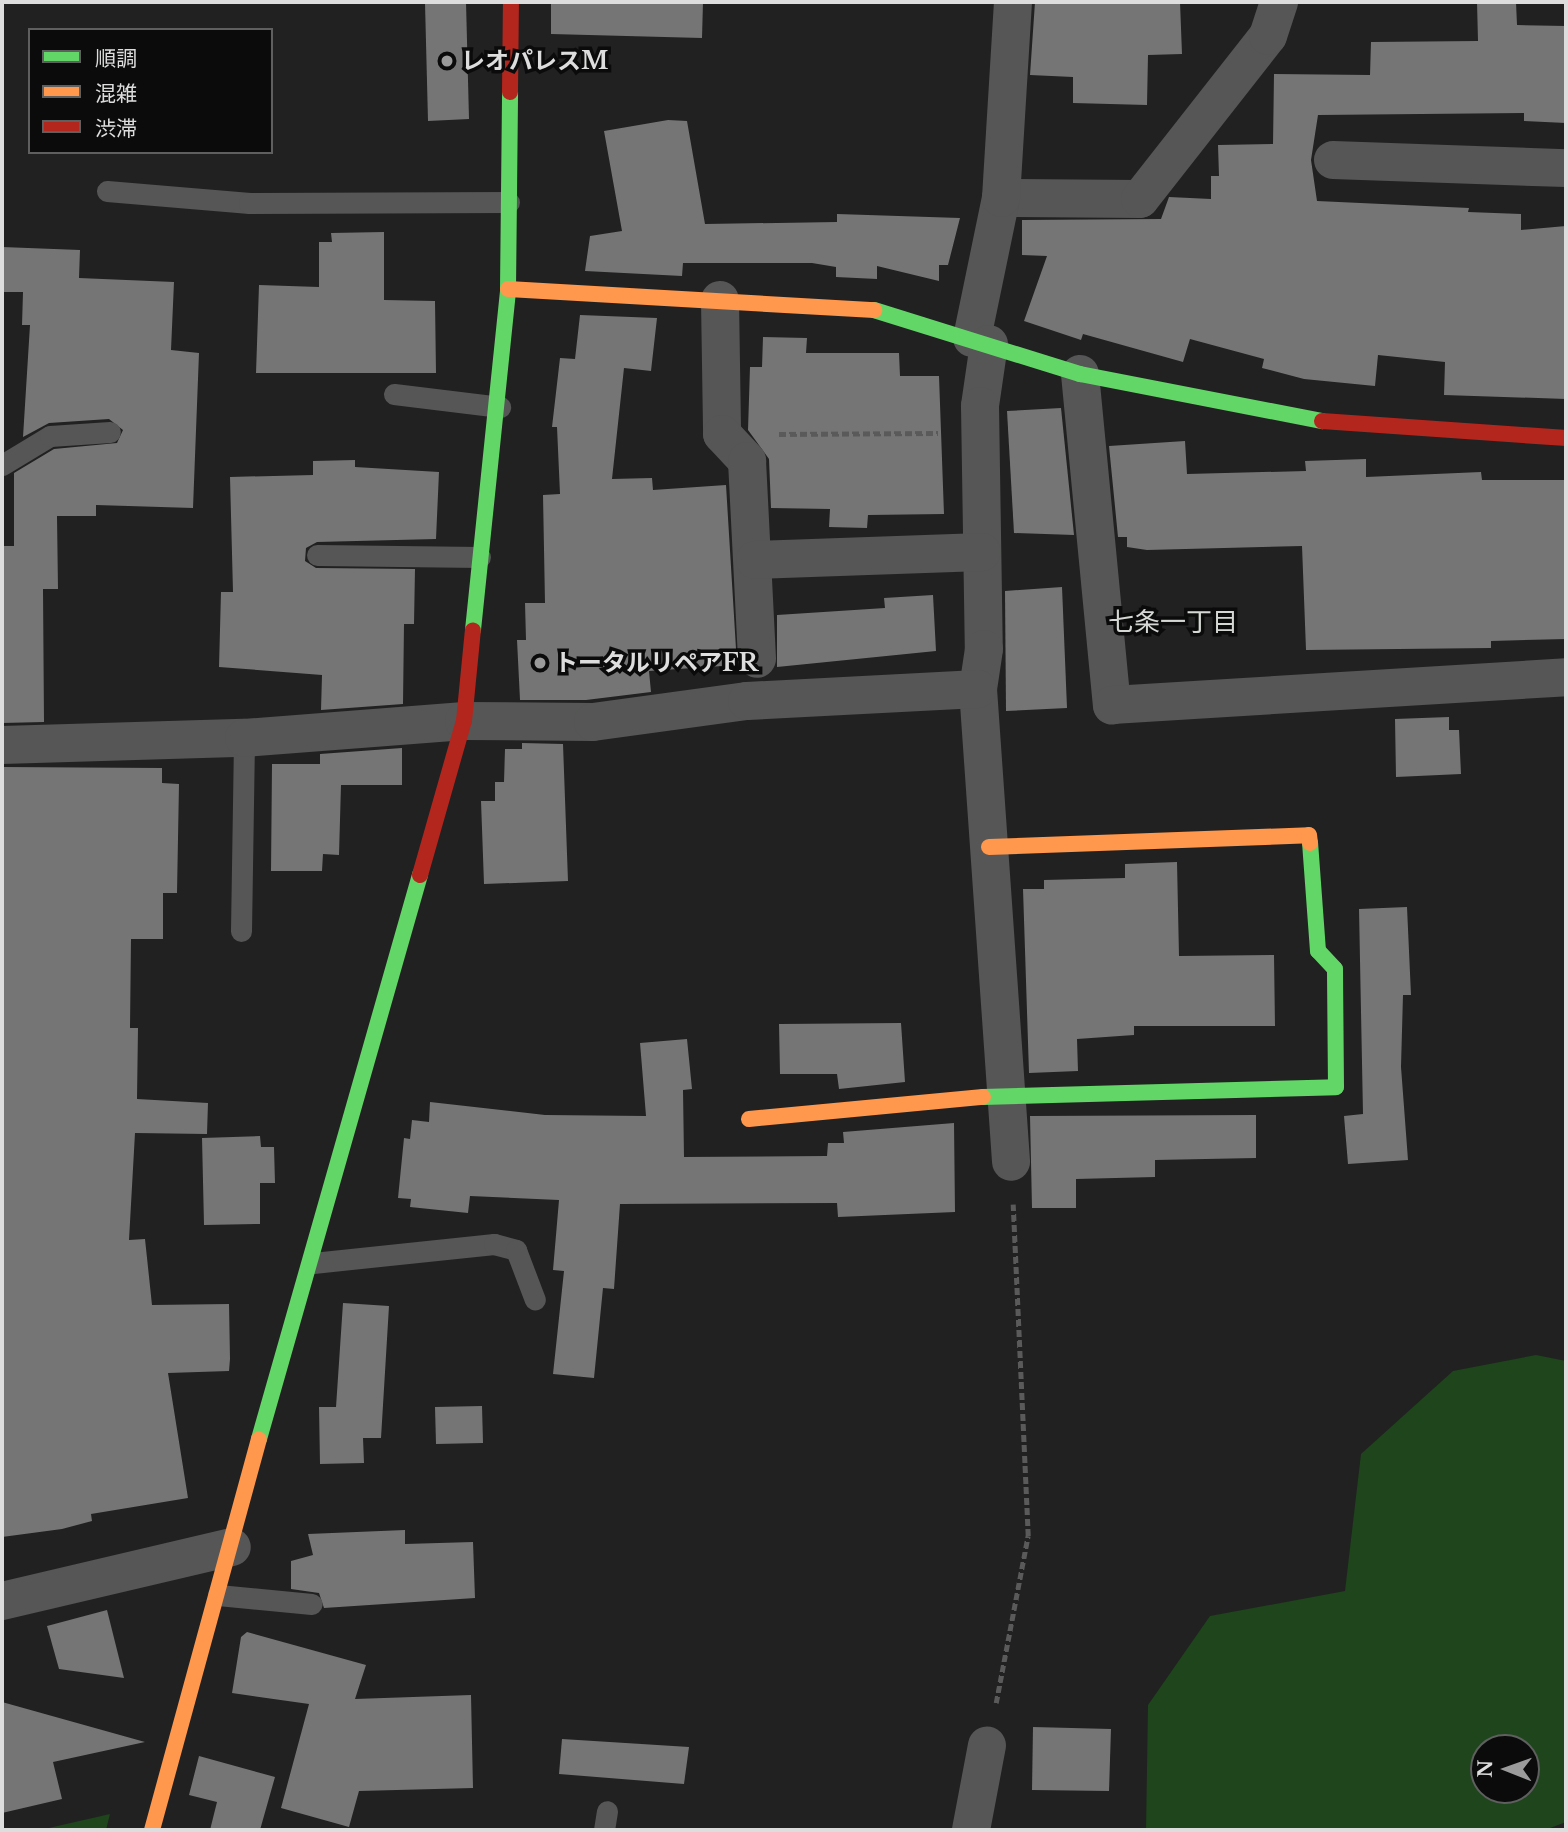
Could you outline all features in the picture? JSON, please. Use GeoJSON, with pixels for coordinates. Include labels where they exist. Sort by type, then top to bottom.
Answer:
{"type":"FeatureCollection","features":[{"type":"Feature","properties":{"kind":"street"},"geometry":{"type":"LineString","coordinates":[[152,1830],[190,1679],[232,1548],[464,721],[480,558],[500,407],[508,289],[511,2]]}},
{"type":"Feature","properties":{"kind":"street"},"geometry":{"type":"LineString","coordinates":[[1011,1162],[978,689],[984,649],[981,341],[1001,198],[1013,2]]}},
{"type":"Feature","properties":{"kind":"street"},"geometry":{"type":"LineString","coordinates":[[1001,198],[1140,199],[1268,36],[1279,2]]}},
{"type":"Feature","properties":{"kind":"street"},"geometry":{"type":"LineString","coordinates":[[1333,160],[1566,168]]}},
{"type":"Feature","properties":{"kind":"street"},"geometry":{"type":"LineString","coordinates":[[508,289],[864,307],[981,341],[1080,374],[1355,427],[1566,438]]}},
{"type":"Feature","properties":{"kind":"street"},"geometry":{"type":"LineString","coordinates":[[720,300],[722,434],[747,461],[755,560],[757,659]]}},
{"type":"Feature","properties":{"kind":"street"},"geometry":{"type":"LineString","coordinates":[[1080,374],[1112,705],[1566,677]]}},
{"type":"Feature","properties":{"kind":"street"},"geometry":{"type":"LineString","coordinates":[[755,560],[982,552]]}},
{"type":"Feature","properties":{"kind":"street"},"geometry":{"type":"LineString","coordinates":[[2,745],[244,738],[464,721],[593,722],[747,701],[978,689]]}},
{"type":"Feature","properties":{"kind":"street"},"geometry":{"type":"LineString","coordinates":[[749,1119],[1006,1095],[1336,1087],[1335,969],[1318,951],[1309,835],[989,847]]}},
{"type":"Feature","properties":{"kind":"street"},"geometry":{"type":"LineString","coordinates":[[2,1601],[232,1548]]}},
{"type":"Feature","properties":{"kind":"street"},"geometry":{"type":"LineString","coordinates":[[971,1830],[987,1745]]}},
{"type":"Feature","properties":{"kind":"lane"},"geometry":{"type":"LineString","coordinates":[[107,191],[249,203],[509,202]]}},
{"type":"Feature","properties":{"kind":"lane"},"geometry":{"type":"LineString","coordinates":[[394,394],[500,407]]}},
{"type":"Feature","properties":{"kind":"lane"},"geometry":{"type":"LineString","coordinates":[[2,465],[50,436],[110,432]]}},
{"type":"Feature","properties":{"kind":"lane"},"geometry":{"type":"LineString","coordinates":[[317,555],[480,558]]}},
{"type":"Feature","properties":{"kind":"lane"},"geometry":{"type":"LineString","coordinates":[[241,931],[244,738]]}},
{"type":"Feature","properties":{"kind":"lane"},"geometry":{"type":"LineString","coordinates":[[313,1263],[494,1244],[516,1250],[536,1300]]}},
{"type":"Feature","properties":{"kind":"lane"},"geometry":{"type":"LineString","coordinates":[[218,1595],[312,1604]]}},
{"type":"Feature","properties":{"kind":"path"},"geometry":{"type":"LineString","coordinates":[[774,434],[981,432]]}},
{"type":"Feature","properties":{"kind":"path"},"geometry":{"type":"LineString","coordinates":[[987,1745],[1028,1536],[1011,1162]]}},
{"type":"Feature","properties":{"kind":"green space"},"geometry":{"type":"Polygon","coordinates":[[[1536,1355],[1566,1361],[1566,1822],[1545,1830],[1146,1830],[1148,1705],[1210,1616],[1345,1591],[1361,1454],[1453,1371],[1536,1355]]]}},
{"type":"Feature","properties":{"kind":"green space"},"geometry":{"type":"Polygon","coordinates":[[[110,1814],[106,1830],[40,1830],[110,1814]]]}},
{"type":"Feature","properties":{"kind":"building","name":"レオパレスM"},"geometry":{"type":"Polygon","coordinates":[[[466,2],[469,119],[428,121],[425,3],[466,2]]]}},
{"type":"Feature","properties":{"kind":"building"},"geometry":{"type":"Polygon","coordinates":[[[551,2],[703,2],[702,38],[551,34],[551,2]]]}},
{"type":"Feature","properties":{"kind":"building"},"geometry":{"type":"Polygon","coordinates":[[[1035,2],[1180,2],[1182,54],[1148,55],[1147,105],[1073,103],[1073,77],[1030,75],[1035,2]]]}},
{"type":"Feature","properties":{"kind":"building"},"geometry":{"type":"Polygon","coordinates":[[[1477,2],[1516,2],[1517,25],[1566,26],[1566,123],[1524,121],[1524,113],[1318,115],[1311,160],[1317,201],[1469,208],[1468,212],[1521,214],[1521,230],[1566,226],[1566,399],[1444,395],[1445,362],[1378,355],[1375,386],[1304,379],[1262,368],[1264,359],[1190,339],[1183,362],[1083,334],[1081,340],[1024,321],[1047,256],[1022,255],[1022,220],[1161,219],[1169,197],[1211,199],[1211,176],[1219,176],[1218,145],[1273,144],[1274,74],[1370,75],[1371,42],[1478,41],[1477,2]]]}},
{"type":"Feature","properties":{"kind":"building"},"geometry":{"type":"Polygon","coordinates":[[[668,120],[687,121],[705,224],[837,222],[837,214],[960,218],[948,265],[939,265],[939,281],[877,266],[877,279],[836,277],[836,267],[812,263],[683,263],[682,276],[585,271],[590,236],[622,231],[604,131],[668,120]]]}},
{"type":"Feature","properties":{"kind":"building"},"geometry":{"type":"Polygon","coordinates":[[[384,232],[384,300],[435,301],[436,373],[256,373],[259,285],[319,287],[319,242],[332,242],[331,233],[384,232]]]}},
{"type":"Feature","properties":{"kind":"building"},"geometry":{"type":"Polygon","coordinates":[[[2,247],[80,250],[79,278],[174,282],[171,350],[199,353],[193,508],[96,505],[96,516],[57,516],[58,589],[43,589],[44,722],[2,723],[2,546],[14,546],[14,473],[54,449],[117,443],[123,430],[109,419],[49,423],[23,437],[30,325],[22,325],[23,292],[2,292],[2,247]]]}},
{"type":"Feature","properties":{"kind":"building"},"geometry":{"type":"Polygon","coordinates":[[[580,315],[657,318],[651,371],[624,368],[612,479],[652,478],[653,490],[726,485],[737,665],[649,671],[651,692],[586,700],[520,700],[517,640],[526,640],[525,603],[545,603],[543,495],[560,494],[557,427],[552,427],[560,358],[575,359],[580,315]]]}},
{"type":"Feature","properties":{"kind":"building"},"geometry":{"type":"Polygon","coordinates":[[[763,337],[807,338],[806,353],[899,353],[900,376],[939,376],[944,514],[868,515],[867,528],[829,527],[830,509],[771,508],[769,459],[748,430],[750,367],[762,367],[763,337]]]}},
{"type":"Feature","properties":{"kind":"building"},"geometry":{"type":"Polygon","coordinates":[[[1061,408],[1074,535],[1014,533],[1007,411],[1061,408]]]}},
{"type":"Feature","properties":{"kind":"building"},"geometry":{"type":"Polygon","coordinates":[[[1185,441],[1187,474],[1306,471],[1305,461],[1366,459],[1366,477],[1481,472],[1482,480],[1566,480],[1566,639],[1491,641],[1491,648],[1306,650],[1302,546],[1147,550],[1127,547],[1127,537],[1118,537],[1109,446],[1185,441]]]}},
{"type":"Feature","properties":{"kind":"building"},"geometry":{"type":"Polygon","coordinates":[[[355,460],[355,467],[439,472],[436,539],[317,542],[306,548],[305,561],[316,568],[415,569],[414,624],[404,624],[403,704],[321,710],[322,675],[219,667],[221,592],[233,592],[230,477],[313,475],[313,461],[355,460]]]}},
{"type":"Feature","properties":{"kind":"building"},"geometry":{"type":"Polygon","coordinates":[[[1062,587],[1067,708],[1006,711],[1005,591],[1062,587]]]}},
{"type":"Feature","properties":{"kind":"building"},"geometry":{"type":"Polygon","coordinates":[[[933,595],[936,651],[777,667],[777,615],[885,608],[884,598],[933,595]]]}},
{"type":"Feature","properties":{"kind":"building"},"geometry":{"type":"Polygon","coordinates":[[[1449,717],[1449,730],[1459,730],[1461,774],[1396,777],[1395,719],[1449,717]]]}},
{"type":"Feature","properties":{"kind":"building"},"geometry":{"type":"Polygon","coordinates":[[[522,743],[563,744],[568,881],[484,884],[481,801],[495,801],[495,782],[504,782],[505,749],[522,749],[522,743]]]}},
{"type":"Feature","properties":{"kind":"building"},"geometry":{"type":"Polygon","coordinates":[[[402,748],[402,785],[341,785],[339,855],[323,854],[322,871],[271,871],[272,764],[320,764],[320,754],[402,748]]]}},
{"type":"Feature","properties":{"kind":"building"},"geometry":{"type":"Polygon","coordinates":[[[2,767],[162,768],[162,783],[179,784],[177,893],[163,893],[163,939],[131,939],[130,1028],[138,1028],[137,1099],[208,1103],[207,1134],[135,1133],[129,1240],[145,1239],[152,1305],[229,1304],[230,1359],[229,1371],[168,1373],[188,1498],[91,1514],[92,1521],[62,1529],[2,1537],[2,767]]]}},
{"type":"Feature","properties":{"kind":"building"},"geometry":{"type":"Polygon","coordinates":[[[1177,862],[1179,956],[1274,955],[1275,1026],[1134,1026],[1134,1035],[1077,1039],[1078,1071],[1029,1073],[1023,889],[1044,889],[1044,880],[1125,878],[1125,864],[1177,862]]]}},
{"type":"Feature","properties":{"kind":"building"},"geometry":{"type":"Polygon","coordinates":[[[1407,907],[1411,995],[1403,995],[1401,1067],[1408,1160],[1348,1164],[1344,1116],[1363,1114],[1359,909],[1407,907]]]}},
{"type":"Feature","properties":{"kind":"building"},"geometry":{"type":"Polygon","coordinates":[[[901,1023],[905,1082],[839,1089],[837,1074],[780,1074],[779,1024],[901,1023]]]}},
{"type":"Feature","properties":{"kind":"building"},"geometry":{"type":"Polygon","coordinates":[[[687,1039],[692,1089],[683,1090],[684,1157],[827,1156],[828,1143],[844,1143],[843,1132],[954,1123],[955,1212],[838,1217],[837,1203],[620,1204],[614,1289],[603,1288],[594,1378],[553,1374],[564,1271],[553,1270],[559,1200],[470,1196],[468,1213],[410,1207],[411,1199],[398,1198],[404,1138],[410,1139],[412,1120],[429,1122],[430,1102],[545,1115],[646,1116],[640,1043],[687,1039]]]}},
{"type":"Feature","properties":{"kind":"building"},"geometry":{"type":"Polygon","coordinates":[[[1256,1115],[1256,1158],[1155,1160],[1155,1177],[1076,1179],[1076,1208],[1032,1208],[1030,1116],[1256,1115]]]}},
{"type":"Feature","properties":{"kind":"building"},"geometry":{"type":"Polygon","coordinates":[[[260,1136],[261,1147],[274,1147],[275,1183],[260,1183],[260,1224],[204,1225],[202,1138],[260,1136]]]}},
{"type":"Feature","properties":{"kind":"building"},"geometry":{"type":"Polygon","coordinates":[[[343,1303],[389,1306],[381,1438],[363,1438],[364,1463],[320,1464],[319,1407],[336,1407],[343,1303]]]}},
{"type":"Feature","properties":{"kind":"building"},"geometry":{"type":"Polygon","coordinates":[[[482,1406],[483,1443],[436,1444],[435,1407],[482,1406]]]}},
{"type":"Feature","properties":{"kind":"building"},"geometry":{"type":"Polygon","coordinates":[[[405,1530],[405,1544],[473,1542],[475,1598],[324,1608],[319,1593],[291,1589],[291,1561],[313,1555],[308,1534],[405,1530]]]}},
{"type":"Feature","properties":{"kind":"building"},"geometry":{"type":"Polygon","coordinates":[[[107,1610],[124,1678],[59,1669],[47,1626],[107,1610]]]}},
{"type":"Feature","properties":{"kind":"building"},"geometry":{"type":"Polygon","coordinates":[[[247,1632],[366,1665],[355,1699],[471,1695],[473,1788],[359,1791],[349,1827],[281,1808],[309,1704],[232,1693],[241,1637],[247,1632]]]}},
{"type":"Feature","properties":{"kind":"building"},"geometry":{"type":"Polygon","coordinates":[[[2,1702],[145,1742],[53,1762],[62,1799],[2,1813],[2,1702]]]}},
{"type":"Feature","properties":{"kind":"building"},"geometry":{"type":"Polygon","coordinates":[[[1033,1727],[1111,1729],[1109,1791],[1032,1790],[1033,1727]]]}},
{"type":"Feature","properties":{"kind":"building"},"geometry":{"type":"Polygon","coordinates":[[[562,1739],[689,1747],[684,1784],[559,1774],[562,1739]]]}},
{"type":"Feature","properties":{"kind":"building"},"geometry":{"type":"Polygon","coordinates":[[[199,1756],[275,1777],[260,1830],[210,1830],[217,1802],[189,1795],[199,1756]]]}},
{"type":"Feature","properties":{"kind":"traffic: fast"},"geometry":{"type":"LineString","coordinates":[[473,630],[508,289],[510,92]]}},
{"type":"Feature","properties":{"kind":"traffic: fast"},"geometry":{"type":"LineString","coordinates":[[874,310],[1080,374],[1322,421]]}},
{"type":"Feature","properties":{"kind":"traffic: fast"},"geometry":{"type":"LineString","coordinates":[[983,1097],[1336,1087],[1335,969],[1318,951],[1310,843]]}},
{"type":"Feature","properties":{"kind":"traffic: fast"},"geometry":{"type":"LineString","coordinates":[[259,1439],[420,875]]}},
{"type":"Feature","properties":{"kind":"traffic: slow"},"geometry":{"type":"LineString","coordinates":[[508,289],[874,310]]}},
{"type":"Feature","properties":{"kind":"traffic: slow"},"geometry":{"type":"LineString","coordinates":[[989,847],[1309,835],[1310,843]]}},
{"type":"Feature","properties":{"kind":"traffic: slow"},"geometry":{"type":"LineString","coordinates":[[749,1119],[983,1097]]}},
{"type":"Feature","properties":{"kind":"traffic: slow"},"geometry":{"type":"LineString","coordinates":[[152,1830],[259,1439]]}},
{"type":"Feature","properties":{"kind":"traffic: jam"},"geometry":{"type":"LineString","coordinates":[[510,92],[511,2]]}},
{"type":"Feature","properties":{"kind":"traffic: jam"},"geometry":{"type":"LineString","coordinates":[[1322,421],[1566,438]]}},
{"type":"Feature","properties":{"kind":"traffic: jam"},"geometry":{"type":"LineString","coordinates":[[420,875],[464,721],[473,630]]}},
{"type":"Feature","properties":{"kind":"place","name":"レオパレスM"},"geometry":{"type":"Point","coordinates":[447,61]}},
{"type":"Feature","properties":{"kind":"place","name":"トータルリペアFR"},"geometry":{"type":"Point","coordinates":[540,663]}},
{"type":"Feature","properties":{"kind":"district","name":"七条一丁目"},"geometry":{"type":"Point","coordinates":[1173,623]}}]}
